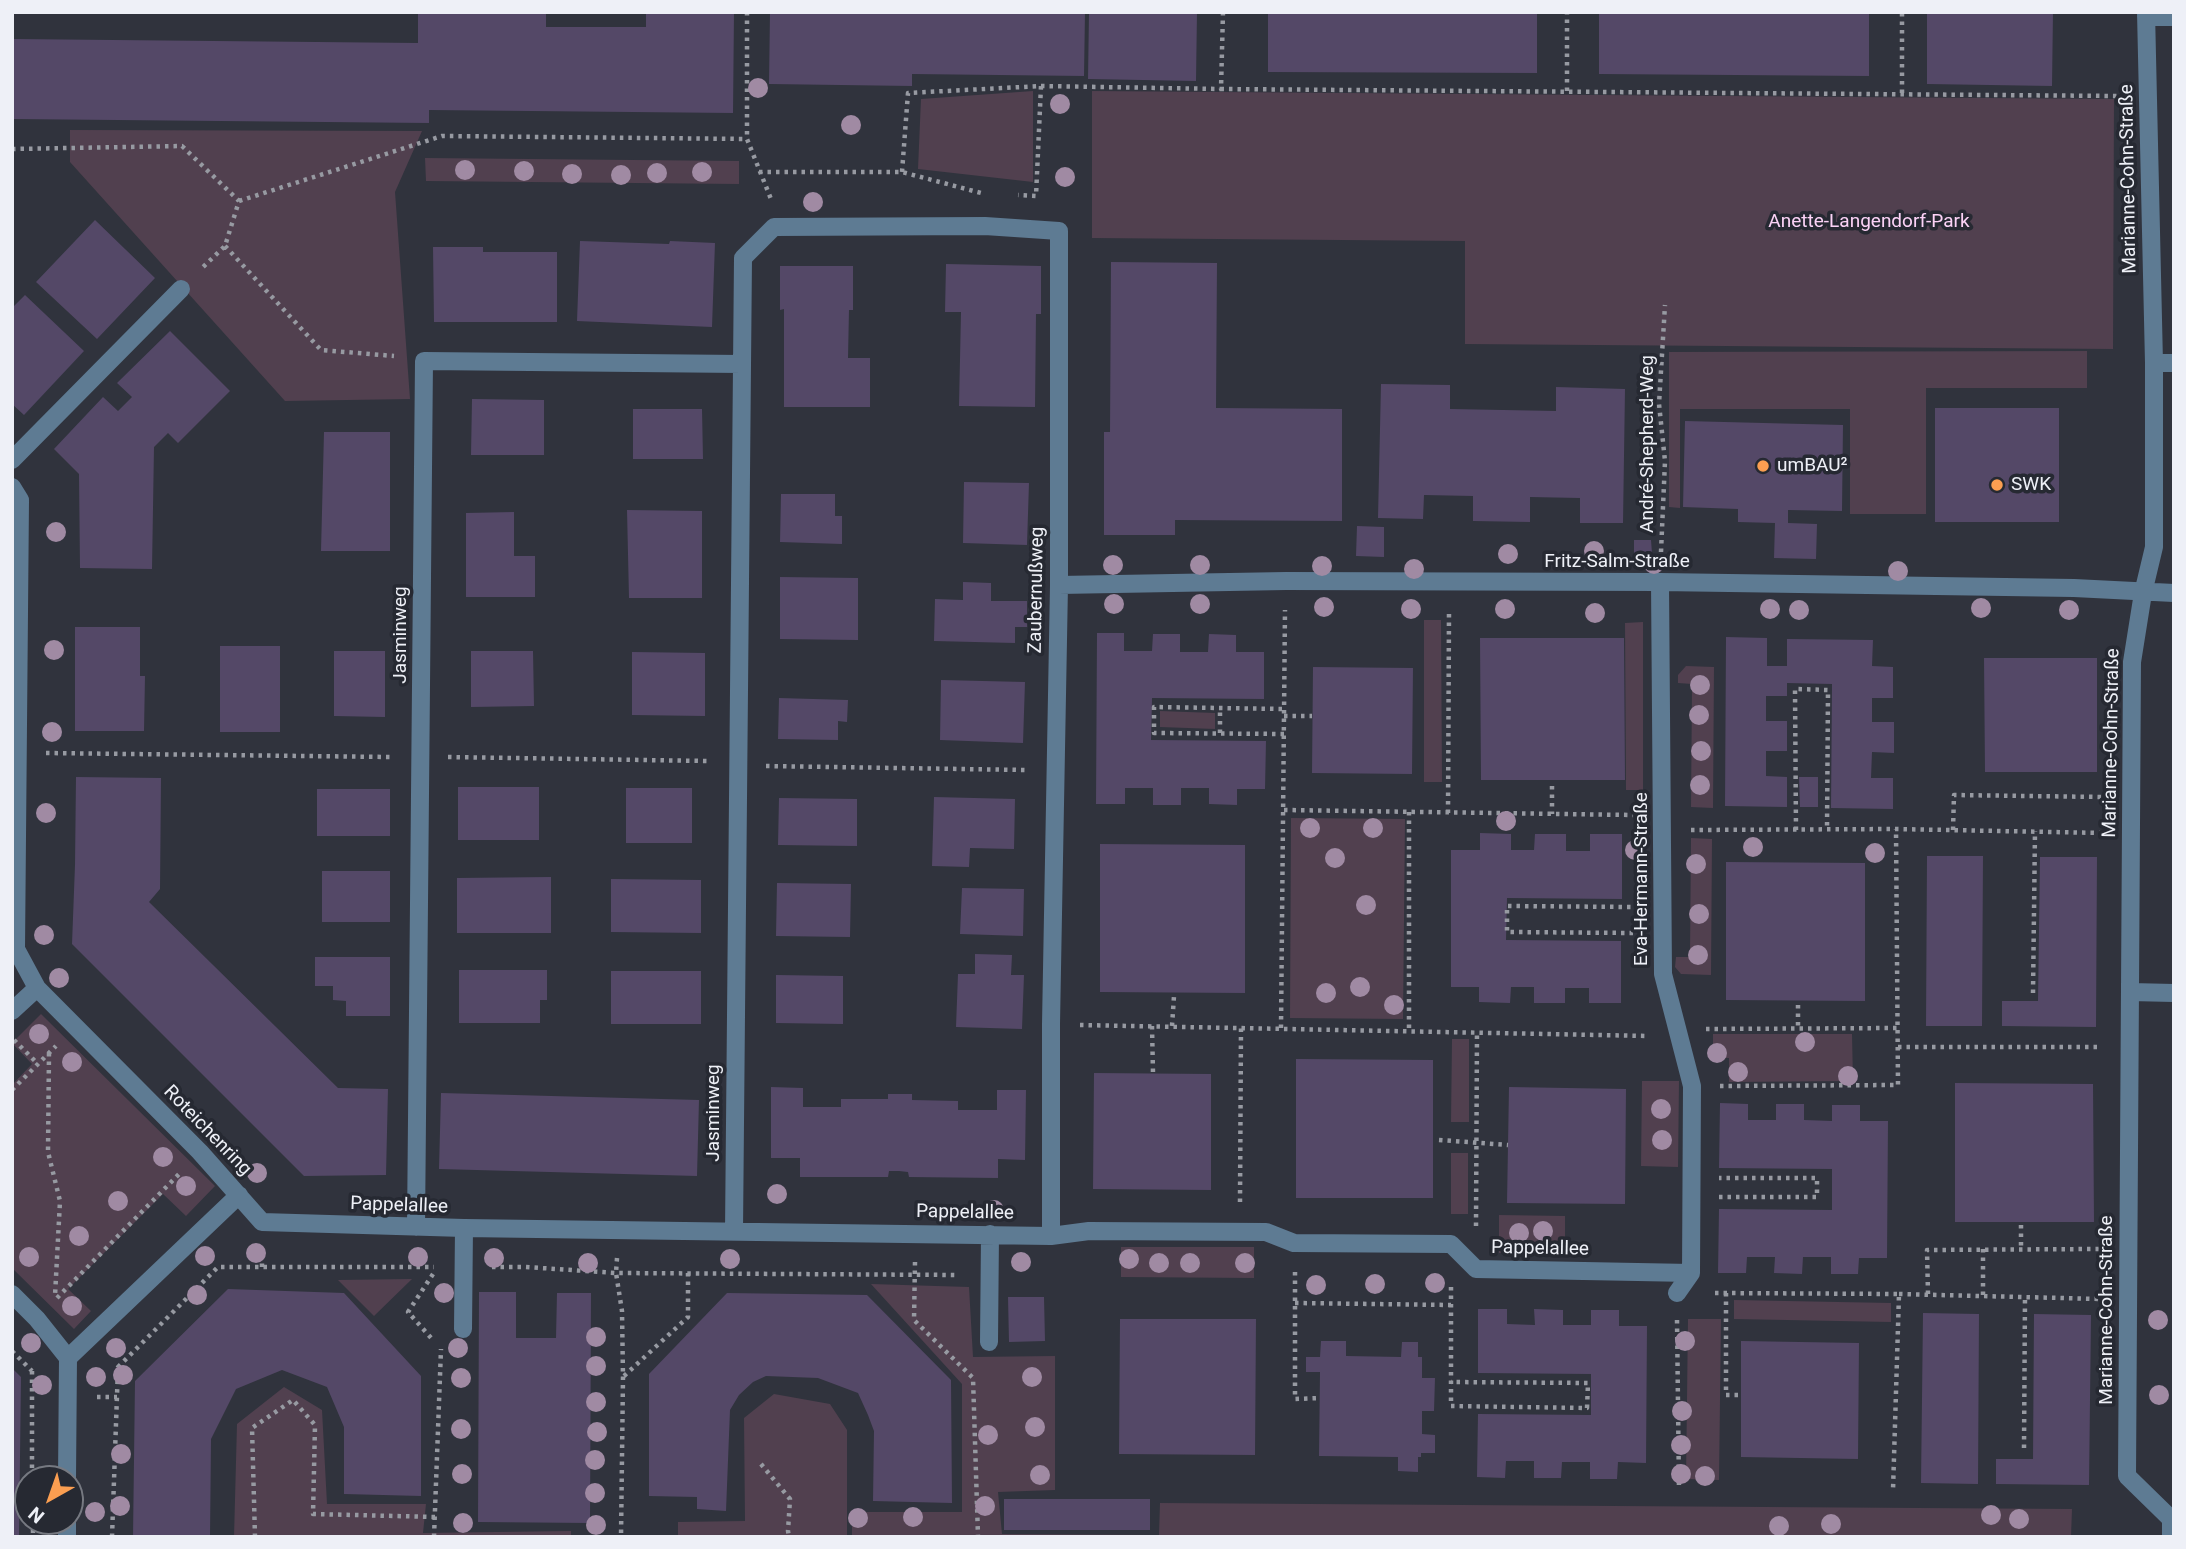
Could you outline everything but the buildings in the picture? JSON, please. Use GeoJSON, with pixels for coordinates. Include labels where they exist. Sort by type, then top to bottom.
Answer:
{"type":"FeatureCollection","features":[{"type":"Feature","properties":{"kind":"street"},"geometry":{"type":"LineString","coordinates":[[2146,14],[2174,17]]}},
{"type":"Feature","properties":{"kind":"street","name":"Marianne-Cohn-Straße"},"geometry":{"type":"LineString","coordinates":[[2146,14],[2154,363],[2154,547],[2143,593],[2132,662],[2127,1476],[2171,1520],[2171,1537]]}},
{"type":"Feature","properties":{"kind":"street","name":"Zaubernußweg"},"geometry":{"type":"LineString","coordinates":[[774,227],[985,226],[1059,231],[1059,585],[1051,1024],[1051,1236]]}},
{"type":"Feature","properties":{"kind":"street","name":"Jasminweg"},"geometry":{"type":"LineString","coordinates":[[734,1231],[743,258],[774,227]]}},
{"type":"Feature","properties":{"kind":"street"},"geometry":{"type":"LineString","coordinates":[[12,460],[181,289]]}},
{"type":"Feature","properties":{"kind":"street"},"geometry":{"type":"LineString","coordinates":[[424,361],[742,364]]}},
{"type":"Feature","properties":{"kind":"street","name":"Jasminweg"},"geometry":{"type":"LineString","coordinates":[[416,1227],[424,361]]}},
{"type":"Feature","properties":{"kind":"street"},"geometry":{"type":"LineString","coordinates":[[2154,363],[2174,363]]}},
{"type":"Feature","properties":{"kind":"street","name":"Roteichenring"},"geometry":{"type":"LineString","coordinates":[[12,487],[20,500],[15,751],[16,949],[37,988],[200,1152],[239,1195],[68,1358]]}},
{"type":"Feature","properties":{"kind":"street","name":"Fritz-Salm-Straße"},"geometry":{"type":"LineString","coordinates":[[1059,585],[1286,581],[1660,582],[2074,588],[2174,593]]}},
{"type":"Feature","properties":{"kind":"street","name":"Eva-Hermann-Straße"},"geometry":{"type":"LineString","coordinates":[[1660,582],[1663,974],[1692,1086],[1691,1273]]}},
{"type":"Feature","properties":{"kind":"street"},"geometry":{"type":"LineString","coordinates":[[12,1011],[37,988]]}},
{"type":"Feature","properties":{"kind":"street"},"geometry":{"type":"LineString","coordinates":[[2130,992],[2174,993]]}},
{"type":"Feature","properties":{"kind":"street","name":"Pappelallee"},"geometry":{"type":"LineString","coordinates":[[239,1195],[262,1222],[464,1228],[1051,1236],[1089,1231],[1240,1231],[1266,1232],[1294,1243],[1451,1244],[1476,1269],[1691,1273]]}},
{"type":"Feature","properties":{"kind":"street"},"geometry":{"type":"LineString","coordinates":[[463,1329],[464,1228]]}},
{"type":"Feature","properties":{"kind":"street"},"geometry":{"type":"LineString","coordinates":[[989,1342],[990,1234]]}},
{"type":"Feature","properties":{"kind":"street"},"geometry":{"type":"LineString","coordinates":[[1677,1293],[1691,1273]]}},
{"type":"Feature","properties":{"kind":"street"},"geometry":{"type":"LineString","coordinates":[[12,1294],[37,1319],[68,1358],[67,1465]]}},
{"type":"Feature","properties":{"kind":"path"},"geometry":{"type":"LineString","coordinates":[[747,12],[747,139],[773,204],[774,227]]}},
{"type":"Feature","properties":{"kind":"path"},"geometry":{"type":"LineString","coordinates":[[1222,89],[1223,12]]}},
{"type":"Feature","properties":{"kind":"path"},"geometry":{"type":"LineString","coordinates":[[1567,12],[1567,91]]}},
{"type":"Feature","properties":{"kind":"path"},"geometry":{"type":"LineString","coordinates":[[1902,12],[1902,93]]}},
{"type":"Feature","properties":{"kind":"path"},"geometry":{"type":"LineString","coordinates":[[1011,195],[1036,195],[1041,86]]}},
{"type":"Feature","properties":{"kind":"path"},"geometry":{"type":"LineString","coordinates":[[902,172],[908,93],[1041,86],[2148,96]]}},
{"type":"Feature","properties":{"kind":"path"},"geometry":{"type":"LineString","coordinates":[[239,201],[442,136],[747,139]]}},
{"type":"Feature","properties":{"kind":"path"},"geometry":{"type":"LineString","coordinates":[[12,149],[182,146],[239,201]]}},
{"type":"Feature","properties":{"kind":"path"},"geometry":{"type":"LineString","coordinates":[[760,172],[902,172],[985,194],[985,226]]}},
{"type":"Feature","properties":{"kind":"path"},"geometry":{"type":"LineString","coordinates":[[181,289],[225,246],[239,201]]}},
{"type":"Feature","properties":{"kind":"path"},"geometry":{"type":"LineString","coordinates":[[225,246],[321,351],[379,354],[424,361]]}},
{"type":"Feature","properties":{"kind":"path","name":"André-Shepherd-Weg"},"geometry":{"type":"LineString","coordinates":[[1660,582],[1665,461],[1659,404],[1665,305]]}},
{"type":"Feature","properties":{"kind":"path"},"geometry":{"type":"LineString","coordinates":[[1281,1028],[1286,581]]}},
{"type":"Feature","properties":{"kind":"path"},"geometry":{"type":"LineString","coordinates":[[1448,813],[1449,583]]}},
{"type":"Feature","properties":{"kind":"path"},"geometry":{"type":"LineString","coordinates":[[1796,830],[1795,689],[1828,690],[1827,830]]}},
{"type":"Feature","properties":{"kind":"path"},"geometry":{"type":"LineString","coordinates":[[1284,709],[1154,708],[1154,733],[1284,734]]}},
{"type":"Feature","properties":{"kind":"path"},"geometry":{"type":"LineString","coordinates":[[1220,708],[1220,733]]}},
{"type":"Feature","properties":{"kind":"path"},"geometry":{"type":"LineString","coordinates":[[1284,716],[1312,716]]}},
{"type":"Feature","properties":{"kind":"path"},"geometry":{"type":"LineString","coordinates":[[15,751],[703,761],[771,767],[1056,771]]}},
{"type":"Feature","properties":{"kind":"path"},"geometry":{"type":"LineString","coordinates":[[1552,786],[1552,814]]}},
{"type":"Feature","properties":{"kind":"path"},"geometry":{"type":"LineString","coordinates":[[1953,830],[1954,795],[2131,798]]}},
{"type":"Feature","properties":{"kind":"path"},"geometry":{"type":"LineString","coordinates":[[1284,810],[1552,814],[1796,830],[2131,833]]}},
{"type":"Feature","properties":{"kind":"path"},"geometry":{"type":"LineString","coordinates":[[1409,812],[1409,1031]]}},
{"type":"Feature","properties":{"kind":"path"},"geometry":{"type":"LineString","coordinates":[[1692,1086],[1898,1084],[1896,829]]}},
{"type":"Feature","properties":{"kind":"path"},"geometry":{"type":"LineString","coordinates":[[2033,993],[2035,831]]}},
{"type":"Feature","properties":{"kind":"path"},"geometry":{"type":"LineString","coordinates":[[1662,934],[1507,932],[1507,906],[1663,907]]}},
{"type":"Feature","properties":{"kind":"path"},"geometry":{"type":"LineString","coordinates":[[1172,1026],[1174,996]]}},
{"type":"Feature","properties":{"kind":"path"},"geometry":{"type":"LineString","coordinates":[[1798,1005],[1798,1028]]}},
{"type":"Feature","properties":{"kind":"path"},"geometry":{"type":"LineString","coordinates":[[1051,1024],[1477,1031],[1643,1037],[1711,1028],[1897,1028]]}},
{"type":"Feature","properties":{"kind":"path"},"geometry":{"type":"LineString","coordinates":[[1152,1026],[1153,1073]]}},
{"type":"Feature","properties":{"kind":"path"},"geometry":{"type":"LineString","coordinates":[[12,1090],[76,1027]]}},
{"type":"Feature","properties":{"kind":"path"},"geometry":{"type":"LineString","coordinates":[[1240,1231],[1241,1028]]}},
{"type":"Feature","properties":{"kind":"path"},"geometry":{"type":"LineString","coordinates":[[1476,1269],[1477,1031]]}},
{"type":"Feature","properties":{"kind":"path"},"geometry":{"type":"LineString","coordinates":[[12,1038],[38,1064]]}},
{"type":"Feature","properties":{"kind":"path"},"geometry":{"type":"LineString","coordinates":[[1898,1047],[2130,1047]]}},
{"type":"Feature","properties":{"kind":"path"},"geometry":{"type":"LineString","coordinates":[[49,1053],[48,1152],[60,1201],[55,1300],[200,1152]]}},
{"type":"Feature","properties":{"kind":"path"},"geometry":{"type":"LineString","coordinates":[[1439,1140],[1508,1145]]}},
{"type":"Feature","properties":{"kind":"path"},"geometry":{"type":"LineString","coordinates":[[1690,1177],[1817,1178],[1817,1197],[1690,1197]]}},
{"type":"Feature","properties":{"kind":"path"},"geometry":{"type":"LineString","coordinates":[[2021,1225],[2021,1249]]}},
{"type":"Feature","properties":{"kind":"path"},"geometry":{"type":"LineString","coordinates":[[617,1230],[616,1273],[621,1311],[623,1377],[621,1537]]}},
{"type":"Feature","properties":{"kind":"path"},"geometry":{"type":"LineString","coordinates":[[916,1233],[914,1320],[973,1378],[978,1537]]}},
{"type":"Feature","properties":{"kind":"path"},"geometry":{"type":"LineString","coordinates":[[1294,1243],[1295,1399],[1320,1398]]}},
{"type":"Feature","properties":{"kind":"path"},"geometry":{"type":"LineString","coordinates":[[1451,1244],[1451,1305],[1451,1382],[1451,1406],[1587,1408],[1588,1383],[1451,1382]]}},
{"type":"Feature","properties":{"kind":"path"},"geometry":{"type":"LineString","coordinates":[[1928,1294],[1927,1250],[2129,1250]]}},
{"type":"Feature","properties":{"kind":"path"},"geometry":{"type":"LineString","coordinates":[[1983,1250],[1983,1295]]}},
{"type":"Feature","properties":{"kind":"path"},"geometry":{"type":"LineString","coordinates":[[434,1537],[442,1349],[408,1312],[437,1267]]}},
{"type":"Feature","properties":{"kind":"path"},"geometry":{"type":"LineString","coordinates":[[623,1377],[688,1317],[688,1272]]}},
{"type":"Feature","properties":{"kind":"path"},"geometry":{"type":"LineString","coordinates":[[1679,1489],[1677,1293],[1928,1294],[2128,1300]]}},
{"type":"Feature","properties":{"kind":"path"},"geometry":{"type":"LineString","coordinates":[[1726,1293],[1726,1395],[1741,1395]]}},
{"type":"Feature","properties":{"kind":"path"},"geometry":{"type":"LineString","coordinates":[[1893,1490],[1899,1294]]}},
{"type":"Feature","properties":{"kind":"path"},"geometry":{"type":"LineString","coordinates":[[2024,1448],[2025,1297]]}},
{"type":"Feature","properties":{"kind":"path"},"geometry":{"type":"LineString","coordinates":[[1295,1303],[1451,1305]]}},
{"type":"Feature","properties":{"kind":"path"},"geometry":{"type":"LineString","coordinates":[[32,1371],[32,1465]]}},
{"type":"Feature","properties":{"kind":"path"},"geometry":{"type":"LineString","coordinates":[[255,1537],[252,1428],[293,1400],[315,1425],[313,1514],[435,1517]]}},
{"type":"Feature","properties":{"kind":"path"},"geometry":{"type":"LineString","coordinates":[[761,1464],[790,1499],[789,1537]]}},
{"type":"Feature","properties":{"kind":"green space"},"geometry":{"type":"Polygon","coordinates":[[[1033,91],[1033,182],[918,169],[921,99],[1033,91]]]}},
{"type":"Feature","properties":{"kind":"green space","name":"Anette-Langendorf-Park"},"geometry":{"type":"Polygon","coordinates":[[[1092,91],[2114,99],[2113,349],[1465,344],[1465,241],[1092,238],[1092,91]]]}},
{"type":"Feature","properties":{"kind":"green space"},"geometry":{"type":"Polygon","coordinates":[[[70,130],[422,131],[395,192],[410,399],[285,401],[70,162],[70,130]]]}},
{"type":"Feature","properties":{"kind":"green space"},"geometry":{"type":"Polygon","coordinates":[[[425,158],[739,161],[739,184],[426,181],[425,158]]]}},
{"type":"Feature","properties":{"kind":"green space"},"geometry":{"type":"Polygon","coordinates":[[[2087,351],[2087,388],[1926,388],[1926,514],[1850,514],[1850,409],[1680,409],[1680,508],[1669,507],[1669,352],[2087,351]]]}},
{"type":"Feature","properties":{"kind":"green space"},"geometry":{"type":"Polygon","coordinates":[[[1424,620],[1441,620],[1442,782],[1424,782],[1424,620]]]}},
{"type":"Feature","properties":{"kind":"green space"},"geometry":{"type":"Polygon","coordinates":[[[1643,622],[1643,790],[1626,790],[1625,623],[1643,622]]]}},
{"type":"Feature","properties":{"kind":"green space"},"geometry":{"type":"Polygon","coordinates":[[[1686,666],[1714,667],[1713,808],[1691,807],[1692,684],[1678,683],[1678,675],[1686,666]]]}},
{"type":"Feature","properties":{"kind":"green space"},"geometry":{"type":"Polygon","coordinates":[[[1160,711],[1215,713],[1215,729],[1160,727],[1160,711]]]}},
{"type":"Feature","properties":{"kind":"green space"},"geometry":{"type":"Polygon","coordinates":[[[1291,818],[1405,819],[1403,1019],[1290,1018],[1291,818]]]}},
{"type":"Feature","properties":{"kind":"green space"},"geometry":{"type":"Polygon","coordinates":[[[1691,838],[1712,839],[1711,975],[1681,974],[1675,967],[1676,957],[1690,957],[1691,838]]]}},
{"type":"Feature","properties":{"kind":"green space"},"geometry":{"type":"Polygon","coordinates":[[[41,1014],[215,1186],[186,1216],[163,1194],[68,1289],[91,1311],[74,1329],[12,1268],[12,1085],[32,1064],[12,1043],[41,1014]]]}},
{"type":"Feature","properties":{"kind":"green space"},"geometry":{"type":"Polygon","coordinates":[[[1713,1034],[1852,1034],[1853,1081],[1729,1082],[1729,1058],[1713,1058],[1713,1034]]]}},
{"type":"Feature","properties":{"kind":"green space"},"geometry":{"type":"Polygon","coordinates":[[[1452,1039],[1469,1039],[1469,1122],[1451,1122],[1452,1039]]]}},
{"type":"Feature","properties":{"kind":"green space"},"geometry":{"type":"Polygon","coordinates":[[[1642,1081],[1679,1081],[1678,1167],[1641,1166],[1642,1081]]]}},
{"type":"Feature","properties":{"kind":"green space"},"geometry":{"type":"Polygon","coordinates":[[[1451,1153],[1468,1153],[1468,1214],[1451,1214],[1451,1153]]]}},
{"type":"Feature","properties":{"kind":"green space"},"geometry":{"type":"Polygon","coordinates":[[[1499,1215],[1565,1216],[1565,1254],[1499,1253],[1499,1215]]]}},
{"type":"Feature","properties":{"kind":"green space"},"geometry":{"type":"Polygon","coordinates":[[[1121,1247],[1254,1247],[1254,1278],[1121,1277],[1121,1247]]]}},
{"type":"Feature","properties":{"kind":"green space"},"geometry":{"type":"Polygon","coordinates":[[[412,1279],[374,1316],[338,1280],[412,1279]]]}},
{"type":"Feature","properties":{"kind":"green space"},"geometry":{"type":"Polygon","coordinates":[[[871,1284],[969,1287],[973,1357],[1055,1356],[1055,1490],[998,1492],[1002,1534],[1159,1535],[1160,1503],[2072,1509],[2071,1537],[852,1537],[852,1512],[962,1512],[962,1384],[871,1284]]]}},
{"type":"Feature","properties":{"kind":"green space"},"geometry":{"type":"Polygon","coordinates":[[[1734,1300],[1891,1303],[1891,1322],[1734,1319],[1734,1300]]]}},
{"type":"Feature","properties":{"kind":"green space"},"geometry":{"type":"Polygon","coordinates":[[[1688,1319],[1721,1319],[1719,1480],[1686,1479],[1688,1319]]]}},
{"type":"Feature","properties":{"kind":"green space"},"geometry":{"type":"Polygon","coordinates":[[[284,1387],[322,1410],[327,1504],[426,1504],[423,1533],[571,1531],[571,1537],[234,1537],[237,1424],[284,1387]]]}},
{"type":"Feature","properties":{"kind":"green space"},"geometry":{"type":"Polygon","coordinates":[[[774,1394],[830,1404],[847,1430],[847,1537],[678,1537],[678,1522],[745,1521],[744,1418],[774,1394]]]}},
{"type":"Feature","properties":{"kind":"place","name":"umBAU²"},"geometry":{"type":"Point","coordinates":[1763,466]}},
{"type":"Feature","properties":{"kind":"place","name":"SWK"},"geometry":{"type":"Point","coordinates":[1997,485]}}]}
